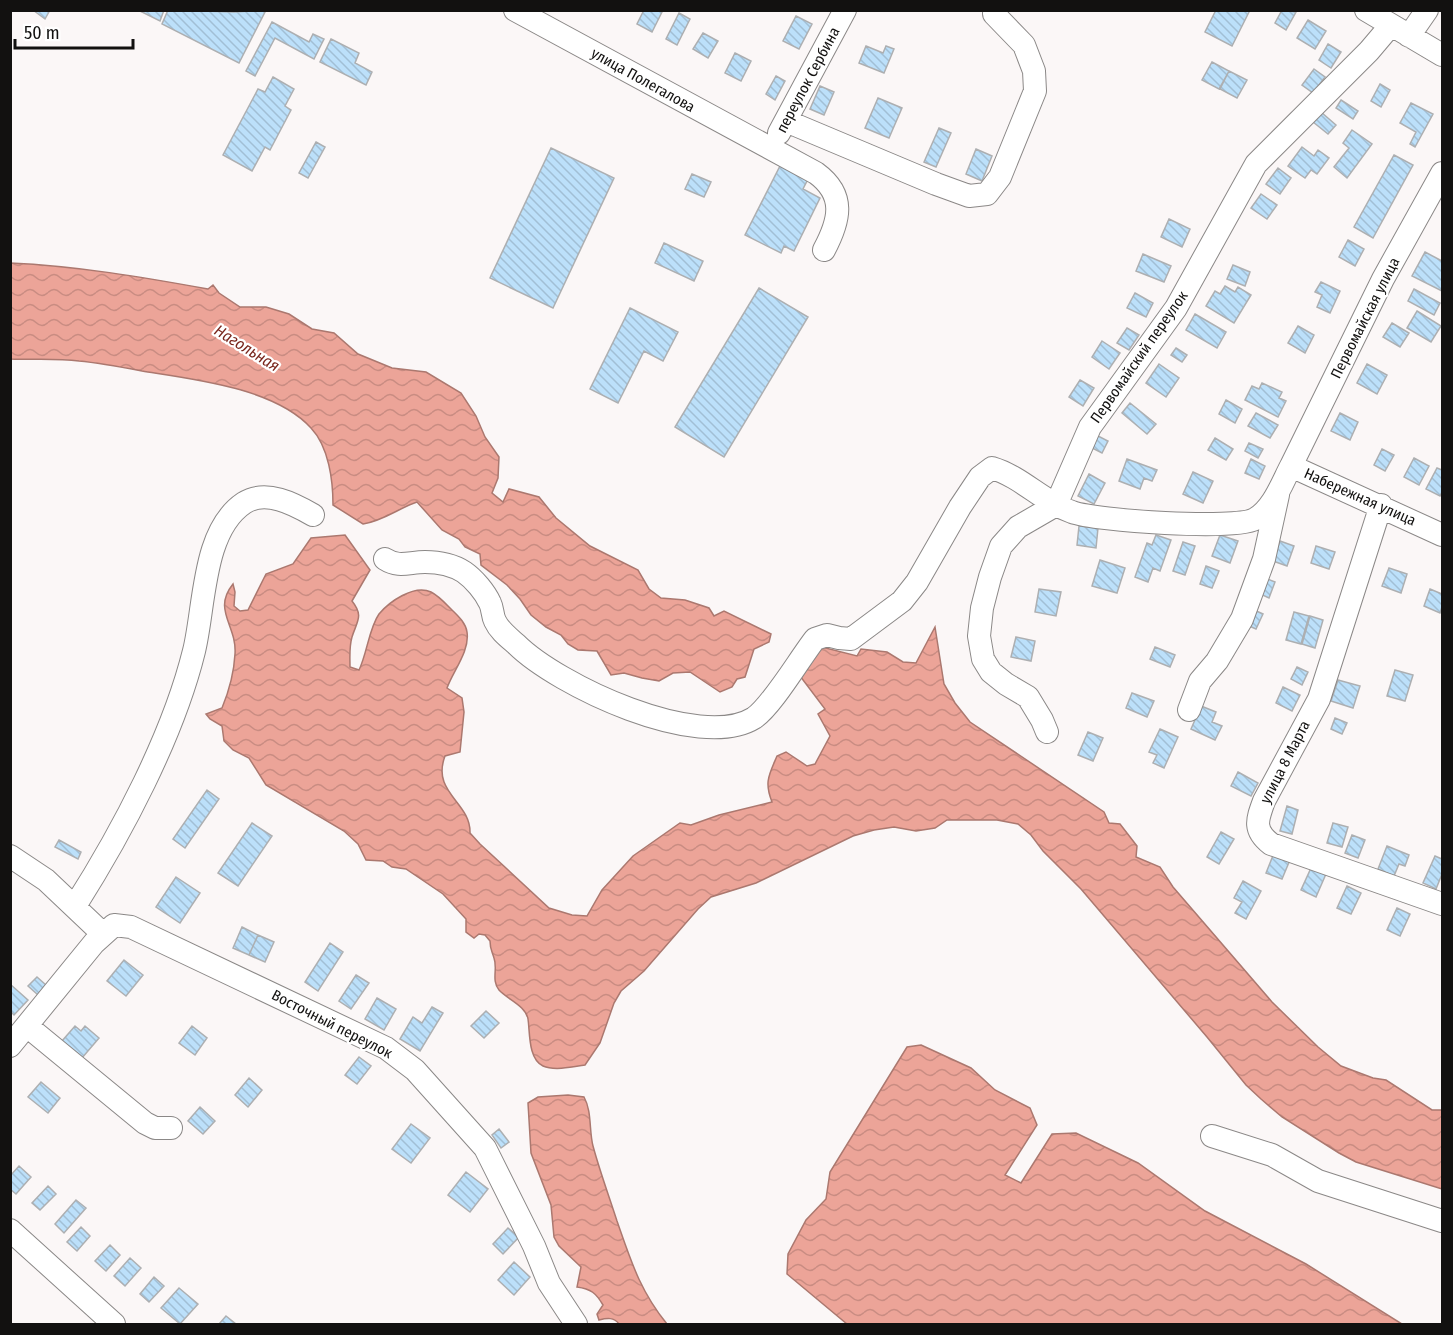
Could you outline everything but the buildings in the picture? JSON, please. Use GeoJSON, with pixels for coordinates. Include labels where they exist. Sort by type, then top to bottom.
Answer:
{"type":"FeatureCollection","features":[{"type":"Feature","properties":{"kind":"street","name":"улица Полегалова"},"geometry":{"type":"LineString","coordinates":[[515,10],[816,173],[829,183],[834,192],[837,219],[834,231],[824,250]]}},
{"type":"Feature","properties":{"kind":"street","name":"переулок Сербина"},"geometry":{"type":"LineString","coordinates":[[770,150],[845,10]]}},
{"type":"Feature","properties":{"kind":"street"},"geometry":{"type":"LineString","coordinates":[[1366,10],[1443,55]]}},
{"type":"Feature","properties":{"kind":"street"},"geometry":{"type":"LineString","coordinates":[[1400,30],[1426,10]]}},
{"type":"Feature","properties":{"kind":"street"},"geometry":{"type":"LineString","coordinates":[[786,121],[969,196],[987,194],[1000,177],[1035,91],[1034,71],[1023,45],[994,14]]}},
{"type":"Feature","properties":{"kind":"street","name":"Первомайский переулок"},"geometry":{"type":"LineString","coordinates":[[1056,505],[1090,427],[1176,308],[1256,164],[1369,51],[1400,30]]}},
{"type":"Feature","properties":{"kind":"street","name":"Первомайская улица"},"geometry":{"type":"LineString","coordinates":[[1286,476],[1383,279],[1443,173]]}},
{"type":"Feature","properties":{"kind":"street","name":"Набережная улица"},"geometry":{"type":"LineString","coordinates":[[385,559],[400,565],[424,562],[453,566],[466,573],[489,601],[494,619],[500,628],[527,654],[565,680],[633,710],[660,719],[713,728],[736,725],[754,718],[767,706],[814,639],[827,635],[851,639],[902,601],[917,582],[980,477],[992,468],[1005,472],[1056,505],[1073,513],[1151,523],[1241,523],[1254,519],[1263,512],[1286,476],[1381,505],[1443,535]]}},
{"type":"Feature","properties":{"kind":"street"},"geometry":{"type":"LineString","coordinates":[[1189,710],[1200,681],[1217,661],[1242,619],[1264,559],[1286,476]]}},
{"type":"Feature","properties":{"kind":"street"},"geometry":{"type":"LineString","coordinates":[[75,906],[128,812],[180,699],[195,649],[207,572],[222,530],[232,514],[246,502],[261,498],[283,499],[313,515]]}},
{"type":"Feature","properties":{"kind":"street"},"geometry":{"type":"LineString","coordinates":[[1047,732],[1028,697],[991,672],[983,659],[979,636],[982,608],[1001,546],[1018,528],[1056,505]]}},
{"type":"Feature","properties":{"kind":"street","name":"улица 8 Марта"},"geometry":{"type":"LineString","coordinates":[[1381,505],[1319,699],[1264,801],[1258,816],[1258,829],[1271,844],[1443,904]]}},
{"type":"Feature","properties":{"kind":"street"},"geometry":{"type":"LineString","coordinates":[[10,856],[46,879],[103,934],[10,1046]]}},
{"type":"Feature","properties":{"kind":"street","name":"Восточный переулок"},"geometry":{"type":"LineString","coordinates":[[103,934],[114,925],[131,927],[386,1048],[415,1070],[485,1148],[534,1246],[549,1283],[576,1324]]}},
{"type":"Feature","properties":{"kind":"street"},"geometry":{"type":"LineString","coordinates":[[27,1026],[145,1123],[155,1128],[171,1128]]}},
{"type":"Feature","properties":{"kind":"street"},"geometry":{"type":"LineString","coordinates":[[1212,1136],[1272,1155],[1318,1181],[1443,1221]]}},
{"type":"Feature","properties":{"kind":"street"},"geometry":{"type":"LineString","coordinates":[[10,1230],[114,1324]]}},
{"type":"Feature","properties":{"kind":"water","name":"Нагольная"},"geometry":{"type":"Polygon","coordinates":[[[10,263],[85,269],[208,289],[213,285],[219,293],[240,307],[266,307],[289,314],[312,329],[334,333],[358,354],[392,368],[426,372],[461,393],[476,416],[485,437],[499,457],[498,478],[492,493],[503,502],[509,489],[539,497],[556,518],[590,546],[638,570],[649,589],[661,598],[685,600],[709,608],[714,616],[724,611],[771,634],[769,642],[754,649],[745,677],[737,679],[732,687],[720,692],[690,672],[673,673],[659,681],[624,673],[611,675],[597,651],[578,650],[568,644],[561,635],[531,615],[507,585],[481,565],[480,554],[465,547],[459,539],[442,530],[417,502],[363,524],[333,505],[329,465],[322,445],[311,428],[295,414],[277,403],[255,394],[185,378],[87,362],[11,359],[10,263]]]}},
{"type":"Feature","properties":{"kind":"water"},"geometry":{"type":"Polygon","coordinates":[[[345,535],[370,570],[352,601],[359,615],[350,644],[350,667],[359,670],[379,614],[402,595],[417,590],[431,592],[459,617],[466,629],[466,646],[447,688],[462,698],[464,712],[460,752],[445,756],[442,769],[443,779],[465,813],[470,833],[480,844],[549,908],[572,915],[587,916],[602,890],[633,856],[680,823],[691,825],[719,815],[772,802],[768,779],[777,756],[786,752],[807,766],[815,764],[830,736],[818,714],[825,709],[800,676],[818,646],[857,656],[861,649],[887,652],[903,662],[916,663],[935,627],[944,684],[970,722],[1104,812],[1109,823],[1120,824],[1137,846],[1136,857],[1160,867],[1173,887],[1272,1002],[1341,1066],[1373,1078],[1386,1080],[1432,1110],[1442,1110],[1442,1189],[1356,1162],[1282,1117],[1246,1085],[1081,889],[1043,851],[1031,835],[1018,824],[997,820],[947,820],[935,828],[916,831],[894,827],[874,830],[853,836],[756,883],[711,897],[644,971],[621,991],[614,1003],[600,1043],[585,1065],[569,1068],[543,1066],[538,1063],[532,1051],[527,1014],[497,986],[495,962],[490,941],[485,935],[479,934],[474,938],[466,932],[466,919],[443,894],[406,869],[392,867],[383,861],[366,860],[358,844],[344,831],[266,785],[249,758],[233,750],[224,741],[222,726],[206,714],[222,708],[232,675],[235,644],[225,610],[225,602],[227,593],[233,584],[234,606],[240,611],[248,610],[266,574],[293,564],[311,538],[345,535]]]}},
{"type":"Feature","properties":{"kind":"water"},"geometry":{"type":"Polygon","coordinates":[[[921,1045],[971,1068],[995,1090],[1030,1108],[1037,1125],[1005,1175],[1021,1183],[1052,1134],[1076,1133],[1138,1163],[1205,1211],[1306,1264],[1402,1324],[847,1324],[787,1274],[788,1254],[806,1220],[826,1199],[830,1172],[907,1047],[921,1045]]]}},
{"type":"Feature","properties":{"kind":"water"},"geometry":{"type":"Polygon","coordinates":[[[568,1095],[584,1097],[587,1103],[593,1146],[627,1249],[643,1287],[667,1324],[619,1324],[610,1319],[599,1320],[597,1314],[603,1305],[593,1292],[577,1287],[581,1267],[559,1246],[554,1237],[551,1205],[531,1153],[528,1103],[538,1097],[568,1095]]]}}]}
